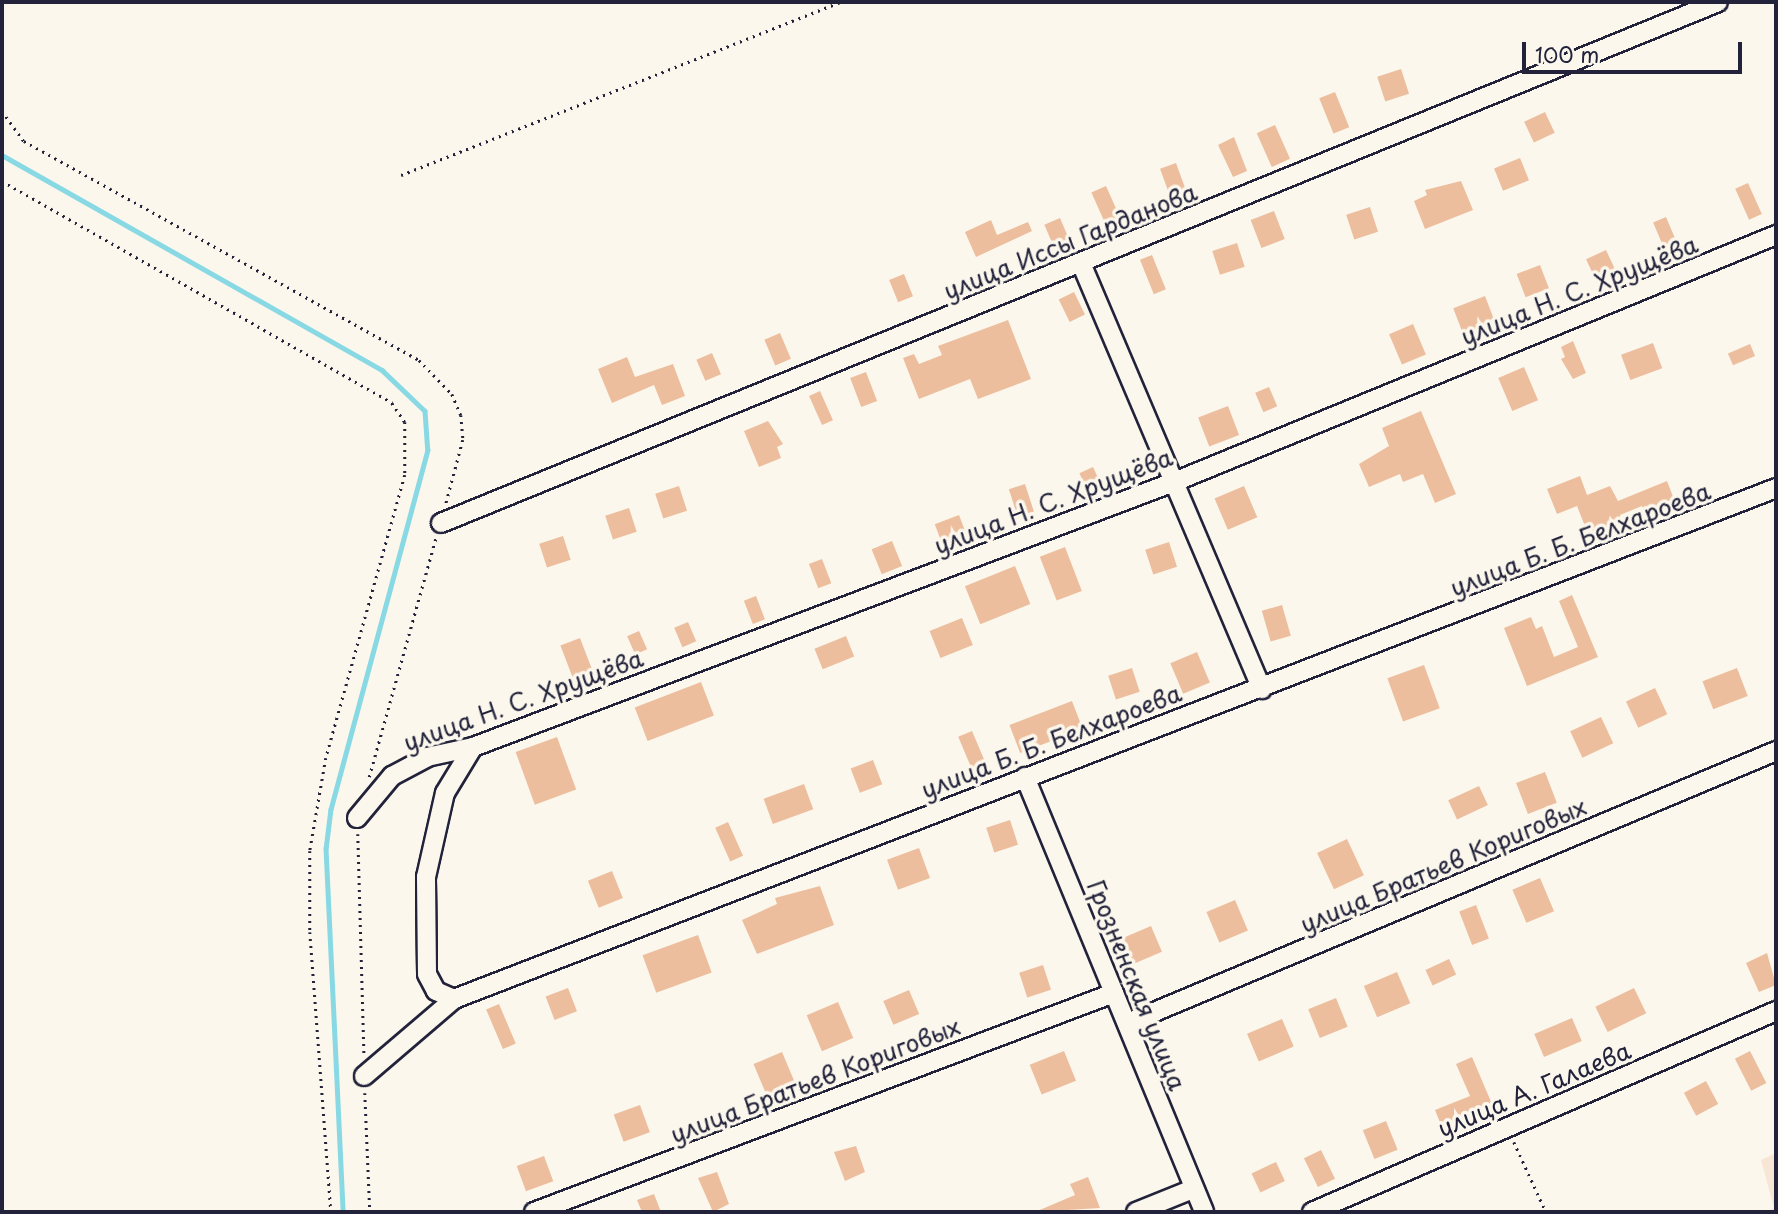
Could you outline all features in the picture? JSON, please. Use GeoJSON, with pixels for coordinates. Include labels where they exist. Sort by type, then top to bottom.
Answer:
{"type":"FeatureCollection","features":[{"type":"Feature","properties":{"kind":"street","name":"улица Иссы Гарданова"},"geometry":{"type":"LineString","coordinates":[[440,523],[1718,2]]}},
{"type":"Feature","properties":{"kind":"street","name":"улица Н. С. Хрущёва"},"geometry":{"type":"LineString","coordinates":[[357,817],[391,776],[427,757],[473,747],[1174,482],[1776,235]]}},
{"type":"Feature","properties":{"kind":"street"},"geometry":{"type":"LineString","coordinates":[[1082,263],[1262,689]]}},
{"type":"Feature","properties":{"kind":"street","name":"улица Б. Б. Белхароева"},"geometry":{"type":"LineString","coordinates":[[365,1076],[454,999],[1025,777],[1262,689],[1776,488]]}},
{"type":"Feature","properties":{"kind":"street"},"geometry":{"type":"LineString","coordinates":[[454,999],[436,991],[427,974],[426,877],[445,793],[473,747]]}},
{"type":"Feature","properties":{"kind":"street","name":"улица Братьев Кориговых"},"geometry":{"type":"LineString","coordinates":[[1128,1023],[1776,751]]}},
{"type":"Feature","properties":{"kind":"street","name":"Грозненская улица"},"geometry":{"type":"LineString","coordinates":[[1025,777],[1204,1212]]}},
{"type":"Feature","properties":{"kind":"street","name":"улица Братьев Кориговых"},"geometry":{"type":"LineString","coordinates":[[534,1212],[1114,993]]}},
{"type":"Feature","properties":{"kind":"street","name":"улица А. Галаева"},"geometry":{"type":"LineString","coordinates":[[1312,1212],[1776,1011]]}},
{"type":"Feature","properties":{"kind":"street"},"geometry":{"type":"LineString","coordinates":[[1136,1212],[1193,1189]]}},
{"type":"Feature","properties":{"kind":"path"},"geometry":{"type":"LineString","coordinates":[[401,175],[841,2]]}},
{"type":"Feature","properties":{"kind":"path"},"geometry":{"type":"LineString","coordinates":[[2,111],[24,141],[386,341],[438,377],[461,415],[463,440],[365,791]]}},
{"type":"Feature","properties":{"kind":"path"},"geometry":{"type":"LineString","coordinates":[[2,181],[392,403],[405,422],[405,475],[326,758],[310,851],[310,932],[331,1212]]}},
{"type":"Feature","properties":{"kind":"path"},"geometry":{"type":"LineString","coordinates":[[357,817],[370,1212]]}},
{"type":"Feature","properties":{"kind":"path"},"geometry":{"type":"LineString","coordinates":[[1505,1128],[1546,1212]]}},
{"type":"Feature","properties":{"kind":"shaded area"},"geometry":{"type":"Polygon","coordinates":[[[1776,1153],[1776,1212],[1767,1212],[1774,1208],[1761,1160],[1776,1153]]]}},
{"type":"Feature","properties":{"kind":"building"},"geometry":{"type":"Polygon","coordinates":[[[1401,69],[1409,94],[1385,101],[1377,77],[1401,69]]]}},
{"type":"Feature","properties":{"kind":"building"},"geometry":{"type":"Polygon","coordinates":[[[1335,92],[1349,127],[1333,134],[1319,98],[1335,92]]]}},
{"type":"Feature","properties":{"kind":"building"},"geometry":{"type":"Polygon","coordinates":[[[1545,112],[1555,133],[1534,143],[1524,122],[1545,112]]]}},
{"type":"Feature","properties":{"kind":"building"},"geometry":{"type":"Polygon","coordinates":[[[1275,125],[1290,159],[1272,167],[1257,133],[1275,125]]]}},
{"type":"Feature","properties":{"kind":"building"},"geometry":{"type":"Polygon","coordinates":[[[1234,137],[1247,171],[1233,177],[1218,145],[1234,137]]]}},
{"type":"Feature","properties":{"kind":"building"},"geometry":{"type":"Polygon","coordinates":[[[1520,158],[1529,180],[1503,191],[1494,168],[1520,158]]]}},
{"type":"Feature","properties":{"kind":"building"},"geometry":{"type":"Polygon","coordinates":[[[1176,163],[1186,190],[1170,196],[1160,169],[1176,163]]]}},
{"type":"Feature","properties":{"kind":"building"},"geometry":{"type":"Polygon","coordinates":[[[1461,181],[1473,210],[1425,229],[1414,201],[1427,195],[1425,190],[1461,181]]]}},
{"type":"Feature","properties":{"kind":"building"},"geometry":{"type":"Polygon","coordinates":[[[1748,183],[1762,214],[1749,220],[1735,189],[1748,183]]]}},
{"type":"Feature","properties":{"kind":"building"},"geometry":{"type":"Polygon","coordinates":[[[1106,186],[1120,217],[1105,224],[1091,193],[1106,186]]]}},
{"type":"Feature","properties":{"kind":"building"},"geometry":{"type":"Polygon","coordinates":[[[1370,207],[1378,232],[1354,239],[1346,215],[1370,207]]]}},
{"type":"Feature","properties":{"kind":"building"},"geometry":{"type":"Polygon","coordinates":[[[1274,211],[1285,239],[1261,248],[1251,220],[1274,211]]]}},
{"type":"Feature","properties":{"kind":"building"},"geometry":{"type":"Polygon","coordinates":[[[1666,217],[1681,252],[1668,257],[1653,222],[1666,217]]]}},
{"type":"Feature","properties":{"kind":"building"},"geometry":{"type":"Polygon","coordinates":[[[1060,218],[1072,246],[1056,252],[1044,225],[1060,218]]]}},
{"type":"Feature","properties":{"kind":"building"},"geometry":{"type":"Polygon","coordinates":[[[991,220],[997,235],[1028,222],[1032,231],[976,257],[965,232],[991,220]]]}},
{"type":"Feature","properties":{"kind":"building"},"geometry":{"type":"Polygon","coordinates":[[[1237,243],[1245,267],[1220,275],[1212,251],[1237,243]]]}},
{"type":"Feature","properties":{"kind":"building"},"geometry":{"type":"Polygon","coordinates":[[[1606,250],[1617,274],[1597,283],[1586,259],[1606,250]]]}},
{"type":"Feature","properties":{"kind":"building"},"geometry":{"type":"Polygon","coordinates":[[[1152,255],[1166,289],[1154,294],[1140,260],[1152,255]]]}},
{"type":"Feature","properties":{"kind":"building"},"geometry":{"type":"Polygon","coordinates":[[[1540,265],[1549,288],[1526,297],[1517,274],[1540,265]]]}},
{"type":"Feature","properties":{"kind":"building"},"geometry":{"type":"Polygon","coordinates":[[[904,274],[913,296],[898,302],[889,280],[904,274]]]}},
{"type":"Feature","properties":{"kind":"building"},"geometry":{"type":"Polygon","coordinates":[[[1074,292],[1085,314],[1070,322],[1059,299],[1074,292]]]}},
{"type":"Feature","properties":{"kind":"building"},"geometry":{"type":"Polygon","coordinates":[[[1485,296],[1496,325],[1464,337],[1453,308],[1485,296]]]}},
{"type":"Feature","properties":{"kind":"building"},"geometry":{"type":"Polygon","coordinates":[[[1008,320],[1031,379],[978,399],[970,379],[919,399],[903,358],[914,354],[919,364],[942,355],[938,346],[1008,320]]]}},
{"type":"Feature","properties":{"kind":"building"},"geometry":{"type":"Polygon","coordinates":[[[1413,324],[1426,354],[1402,365],[1389,334],[1413,324]]]}},
{"type":"Feature","properties":{"kind":"building"},"geometry":{"type":"Polygon","coordinates":[[[780,333],[791,359],[775,365],[764,340],[780,333]]]}},
{"type":"Feature","properties":{"kind":"building"},"geometry":{"type":"Polygon","coordinates":[[[1573,341],[1586,373],[1573,379],[1561,359],[1565,357],[1561,347],[1573,341]]]}},
{"type":"Feature","properties":{"kind":"building"},"geometry":{"type":"Polygon","coordinates":[[[1653,343],[1662,368],[1630,380],[1621,355],[1653,343]]]}},
{"type":"Feature","properties":{"kind":"building"},"geometry":{"type":"Polygon","coordinates":[[[1750,344],[1755,356],[1733,365],[1728,353],[1750,344]]]}},
{"type":"Feature","properties":{"kind":"building"},"geometry":{"type":"Polygon","coordinates":[[[712,353],[721,374],[705,381],[696,360],[712,353]]]}},
{"type":"Feature","properties":{"kind":"building"},"geometry":{"type":"Polygon","coordinates":[[[627,357],[635,377],[673,364],[685,396],[662,405],[654,385],[612,403],[598,369],[627,357]]]}},
{"type":"Feature","properties":{"kind":"building"},"geometry":{"type":"Polygon","coordinates":[[[1524,367],[1538,400],[1512,411],[1498,378],[1524,367]]]}},
{"type":"Feature","properties":{"kind":"building"},"geometry":{"type":"Polygon","coordinates":[[[866,372],[877,401],[861,407],[850,378],[866,372]]]}},
{"type":"Feature","properties":{"kind":"building"},"geometry":{"type":"Polygon","coordinates":[[[1269,387],[1277,406],[1263,412],[1255,393],[1269,387]]]}},
{"type":"Feature","properties":{"kind":"building"},"geometry":{"type":"Polygon","coordinates":[[[820,391],[833,420],[822,425],[809,396],[820,391]]]}},
{"type":"Feature","properties":{"kind":"building"},"geometry":{"type":"Polygon","coordinates":[[[1228,406],[1239,435],[1209,446],[1198,417],[1228,406]]]}},
{"type":"Feature","properties":{"kind":"building"},"geometry":{"type":"Polygon","coordinates":[[[1421,411],[1456,494],[1435,503],[1423,474],[1403,482],[1400,474],[1369,487],[1359,464],[1389,446],[1382,428],[1421,411]]]}},
{"type":"Feature","properties":{"kind":"building"},"geometry":{"type":"Polygon","coordinates":[[[768,421],[783,444],[777,447],[781,458],[759,467],[744,431],[768,421]]]}},
{"type":"Feature","properties":{"kind":"building"},"geometry":{"type":"Polygon","coordinates":[[[1093,467],[1104,491],[1090,497],[1079,473],[1093,467]]]}},
{"type":"Feature","properties":{"kind":"building"},"geometry":{"type":"Polygon","coordinates":[[[1580,476],[1587,495],[1610,486],[1618,501],[1667,481],[1677,507],[1647,520],[1642,506],[1620,515],[1624,527],[1590,539],[1577,506],[1557,514],[1547,489],[1580,476]]]}},
{"type":"Feature","properties":{"kind":"building"},"geometry":{"type":"Polygon","coordinates":[[[1025,484],[1034,512],[1018,517],[1009,489],[1025,484]]]}},
{"type":"Feature","properties":{"kind":"building"},"geometry":{"type":"Polygon","coordinates":[[[679,486],[687,511],[663,518],[655,494],[679,486]]]}},
{"type":"Feature","properties":{"kind":"building"},"geometry":{"type":"Polygon","coordinates":[[[1244,486],[1257,517],[1228,530],[1215,499],[1244,486]]]}},
{"type":"Feature","properties":{"kind":"building"},"geometry":{"type":"Polygon","coordinates":[[[629,508],[637,532],[613,540],[605,516],[629,508]]]}},
{"type":"Feature","properties":{"kind":"building"},"geometry":{"type":"Polygon","coordinates":[[[959,515],[969,541],[945,550],[935,524],[959,515]]]}},
{"type":"Feature","properties":{"kind":"building"},"geometry":{"type":"Polygon","coordinates":[[[563,536],[571,560],[547,568],[539,544],[563,536]]]}},
{"type":"Feature","properties":{"kind":"building"},"geometry":{"type":"Polygon","coordinates":[[[892,541],[902,566],[882,574],[872,549],[892,541]]]}},
{"type":"Feature","properties":{"kind":"building"},"geometry":{"type":"Polygon","coordinates":[[[1169,542],[1177,567],[1153,574],[1145,550],[1169,542]]]}},
{"type":"Feature","properties":{"kind":"building"},"geometry":{"type":"Polygon","coordinates":[[[1065,547],[1082,591],[1057,601],[1040,557],[1065,547]]]}},
{"type":"Feature","properties":{"kind":"building"},"geometry":{"type":"Polygon","coordinates":[[[822,559],[831,583],[818,588],[809,564],[822,559]]]}},
{"type":"Feature","properties":{"kind":"building"},"geometry":{"type":"Polygon","coordinates":[[[1015,566],[1030,604],[980,624],[965,586],[1015,566]]]}},
{"type":"Feature","properties":{"kind":"building"},"geometry":{"type":"Polygon","coordinates":[[[1572,595],[1598,657],[1527,686],[1504,628],[1531,617],[1536,629],[1542,626],[1554,657],[1578,647],[1559,601],[1572,595]]]}},
{"type":"Feature","properties":{"kind":"building"},"geometry":{"type":"Polygon","coordinates":[[[756,596],[765,619],[753,624],[744,601],[756,596]]]}},
{"type":"Feature","properties":{"kind":"building"},"geometry":{"type":"Polygon","coordinates":[[[1282,605],[1291,636],[1271,642],[1262,611],[1282,605]]]}},
{"type":"Feature","properties":{"kind":"building"},"geometry":{"type":"Polygon","coordinates":[[[962,618],[973,645],[940,658],[930,631],[962,618]]]}},
{"type":"Feature","properties":{"kind":"building"},"geometry":{"type":"Polygon","coordinates":[[[688,622],[696,641],[682,647],[674,628],[688,622]]]}},
{"type":"Feature","properties":{"kind":"building"},"geometry":{"type":"Polygon","coordinates":[[[639,631],[647,649],[635,655],[627,636],[639,631]]]}},
{"type":"Feature","properties":{"kind":"building"},"geometry":{"type":"Polygon","coordinates":[[[846,636],[854,656],[823,669],[814,649],[846,636]]]}},
{"type":"Feature","properties":{"kind":"building"},"geometry":{"type":"Polygon","coordinates":[[[580,638],[598,685],[578,692],[560,646],[580,638]]]}},
{"type":"Feature","properties":{"kind":"building"},"geometry":{"type":"Polygon","coordinates":[[[1197,652],[1210,682],[1183,694],[1170,663],[1197,652]]]}},
{"type":"Feature","properties":{"kind":"building"},"geometry":{"type":"Polygon","coordinates":[[[1424,665],[1440,708],[1403,722],[1387,678],[1424,665]]]}},
{"type":"Feature","properties":{"kind":"building"},"geometry":{"type":"Polygon","coordinates":[[[1132,668],[1140,692],[1116,700],[1108,676],[1132,668]]]}},
{"type":"Feature","properties":{"kind":"building"},"geometry":{"type":"Polygon","coordinates":[[[1737,668],[1748,696],[1713,709],[1702,681],[1737,668]]]}},
{"type":"Feature","properties":{"kind":"building"},"geometry":{"type":"Polygon","coordinates":[[[701,682],[714,716],[648,741],[635,707],[701,682]]]}},
{"type":"Feature","properties":{"kind":"building"},"geometry":{"type":"Polygon","coordinates":[[[1655,688],[1667,714],[1638,728],[1626,702],[1655,688]]]}},
{"type":"Feature","properties":{"kind":"building"},"geometry":{"type":"Polygon","coordinates":[[[1072,701],[1083,729],[1020,753],[1009,725],[1072,701]]]}},
{"type":"Feature","properties":{"kind":"building"},"geometry":{"type":"Polygon","coordinates":[[[1601,717],[1613,743],[1582,758],[1570,731],[1601,717]]]}},
{"type":"Feature","properties":{"kind":"building"},"geometry":{"type":"Polygon","coordinates":[[[972,731],[987,766],[973,772],[958,737],[972,731]]]}},
{"type":"Feature","properties":{"kind":"building"},"geometry":{"type":"Polygon","coordinates":[[[557,737],[576,790],[535,805],[516,752],[557,737]]]}},
{"type":"Feature","properties":{"kind":"building"},"geometry":{"type":"Polygon","coordinates":[[[873,760],[882,784],[860,793],[851,769],[873,760]]]}},
{"type":"Feature","properties":{"kind":"building"},"geometry":{"type":"Polygon","coordinates":[[[1545,772],[1557,803],[1528,814],[1516,783],[1545,772]]]}},
{"type":"Feature","properties":{"kind":"building"},"geometry":{"type":"Polygon","coordinates":[[[804,784],[813,809],[773,824],[764,799],[804,784]]]}},
{"type":"Feature","properties":{"kind":"building"},"geometry":{"type":"Polygon","coordinates":[[[1479,786],[1488,805],[1457,819],[1448,800],[1479,786]]]}},
{"type":"Feature","properties":{"kind":"building"},"geometry":{"type":"Polygon","coordinates":[[[1010,820],[1018,845],[994,852],[986,828],[1010,820]]]}},
{"type":"Feature","properties":{"kind":"building"},"geometry":{"type":"Polygon","coordinates":[[[728,822],[743,856],[730,861],[715,828],[728,822]]]}},
{"type":"Feature","properties":{"kind":"building"},"geometry":{"type":"Polygon","coordinates":[[[1347,839],[1364,875],[1334,889],[1317,853],[1347,839]]]}},
{"type":"Feature","properties":{"kind":"building"},"geometry":{"type":"Polygon","coordinates":[[[919,848],[930,878],[898,890],[887,860],[919,848]]]}},
{"type":"Feature","properties":{"kind":"building"},"geometry":{"type":"Polygon","coordinates":[[[612,871],[623,898],[599,908],[588,881],[612,871]]]}},
{"type":"Feature","properties":{"kind":"building"},"geometry":{"type":"Polygon","coordinates":[[[1540,878],[1554,911],[1526,923],[1512,890],[1540,878]]]}},
{"type":"Feature","properties":{"kind":"building"},"geometry":{"type":"Polygon","coordinates":[[[820,886],[834,925],[757,954],[742,920],[777,904],[775,898],[820,886]]]}},
{"type":"Feature","properties":{"kind":"building"},"geometry":{"type":"Polygon","coordinates":[[[1235,900],[1248,930],[1219,942],[1206,912],[1235,900]]]}},
{"type":"Feature","properties":{"kind":"building"},"geometry":{"type":"Polygon","coordinates":[[[1476,905],[1489,939],[1472,945],[1459,911],[1476,905]]]}},
{"type":"Feature","properties":{"kind":"building"},"geometry":{"type":"Polygon","coordinates":[[[1151,926],[1162,952],[1130,965],[1119,940],[1151,926]]]}},
{"type":"Feature","properties":{"kind":"building"},"geometry":{"type":"Polygon","coordinates":[[[698,935],[712,973],[656,993],[643,955],[698,935]]]}},
{"type":"Feature","properties":{"kind":"building"},"geometry":{"type":"Polygon","coordinates":[[[1767,953],[1776,985],[1759,992],[1746,963],[1767,953]]]}},
{"type":"Feature","properties":{"kind":"building"},"geometry":{"type":"Polygon","coordinates":[[[1449,959],[1456,974],[1433,985],[1425,970],[1449,959]]]}},
{"type":"Feature","properties":{"kind":"building"},"geometry":{"type":"Polygon","coordinates":[[[1043,965],[1051,990],[1027,997],[1019,973],[1043,965]]]}},
{"type":"Feature","properties":{"kind":"building"},"geometry":{"type":"Polygon","coordinates":[[[1397,972],[1410,1003],[1377,1017],[1364,986],[1397,972]]]}},
{"type":"Feature","properties":{"kind":"building"},"geometry":{"type":"Polygon","coordinates":[[[568,988],[577,1011],[555,1020],[546,997],[568,988]]]}},
{"type":"Feature","properties":{"kind":"building"},"geometry":{"type":"Polygon","coordinates":[[[1634,988],[1646,1013],[1608,1032],[1595,1007],[1634,988]]]}},
{"type":"Feature","properties":{"kind":"building"},"geometry":{"type":"Polygon","coordinates":[[[909,990],[919,1014],[893,1025],[883,1001],[909,990]]]}},
{"type":"Feature","properties":{"kind":"building"},"geometry":{"type":"Polygon","coordinates":[[[1336,998],[1348,1027],[1320,1038],[1308,1009],[1336,998]]]}},
{"type":"Feature","properties":{"kind":"building"},"geometry":{"type":"Polygon","coordinates":[[[838,1002],[853,1038],[822,1051],[807,1015],[838,1002]]]}},
{"type":"Feature","properties":{"kind":"building"},"geometry":{"type":"Polygon","coordinates":[[[499,1004],[516,1044],[503,1049],[486,1009],[499,1004]]]}},
{"type":"Feature","properties":{"kind":"building"},"geometry":{"type":"Polygon","coordinates":[[[1572,1018],[1582,1041],[1544,1057],[1534,1034],[1572,1018]]]}},
{"type":"Feature","properties":{"kind":"building"},"geometry":{"type":"Polygon","coordinates":[[[1282,1019],[1294,1047],[1259,1061],[1247,1034],[1282,1019]]]}},
{"type":"Feature","properties":{"kind":"building"},"geometry":{"type":"Polygon","coordinates":[[[1064,1051],[1076,1081],[1042,1095],[1030,1065],[1064,1051]]]}},
{"type":"Feature","properties":{"kind":"building"},"geometry":{"type":"Polygon","coordinates":[[[1750,1051],[1766,1083],[1751,1091],[1735,1059],[1750,1051]]]}},
{"type":"Feature","properties":{"kind":"building"},"geometry":{"type":"Polygon","coordinates":[[[782,1052],[796,1085],[768,1097],[753,1064],[782,1052]]]}},
{"type":"Feature","properties":{"kind":"building"},"geometry":{"type":"Polygon","coordinates":[[[1472,1057],[1495,1111],[1445,1135],[1435,1110],[1470,1096],[1456,1064],[1472,1057]]]}},
{"type":"Feature","properties":{"kind":"building"},"geometry":{"type":"Polygon","coordinates":[[[1706,1081],[1718,1104],[1696,1116],[1684,1093],[1706,1081]]]}},
{"type":"Feature","properties":{"kind":"building"},"geometry":{"type":"Polygon","coordinates":[[[640,1105],[650,1132],[624,1142],[614,1115],[640,1105]]]}},
{"type":"Feature","properties":{"kind":"building"},"geometry":{"type":"Polygon","coordinates":[[[1386,1121],[1398,1150],[1374,1159],[1363,1130],[1386,1121]]]}},
{"type":"Feature","properties":{"kind":"building"},"geometry":{"type":"Polygon","coordinates":[[[856,1146],[865,1172],[845,1181],[834,1152],[856,1146]]]}},
{"type":"Feature","properties":{"kind":"building"},"geometry":{"type":"Polygon","coordinates":[[[1321,1150],[1335,1179],[1318,1187],[1304,1158],[1321,1150]]]}},
{"type":"Feature","properties":{"kind":"building"},"geometry":{"type":"Polygon","coordinates":[[[544,1156],[553,1181],[526,1191],[517,1166],[544,1156]]]}},
{"type":"Feature","properties":{"kind":"building"},"geometry":{"type":"Polygon","coordinates":[[[1276,1162],[1285,1181],[1260,1192],[1252,1173],[1276,1162]]]}},
{"type":"Feature","properties":{"kind":"building"},"geometry":{"type":"Polygon","coordinates":[[[717,1172],[729,1204],[713,1212],[698,1178],[717,1172]]]}},
{"type":"Feature","properties":{"kind":"building"},"geometry":{"type":"Polygon","coordinates":[[[1088,1177],[1100,1208],[1035,1212],[1075,1195],[1070,1184],[1088,1177]]]}},
{"type":"Feature","properties":{"kind":"building"},"geometry":{"type":"Polygon","coordinates":[[[654,1194],[661,1212],[642,1212],[637,1200],[654,1194]]]}},
{"type":"Feature","properties":{"kind":"waterway"},"geometry":{"type":"LineString","coordinates":[[2,155],[382,370],[425,411],[428,450],[331,809],[326,848],[343,1212]]}}]}
